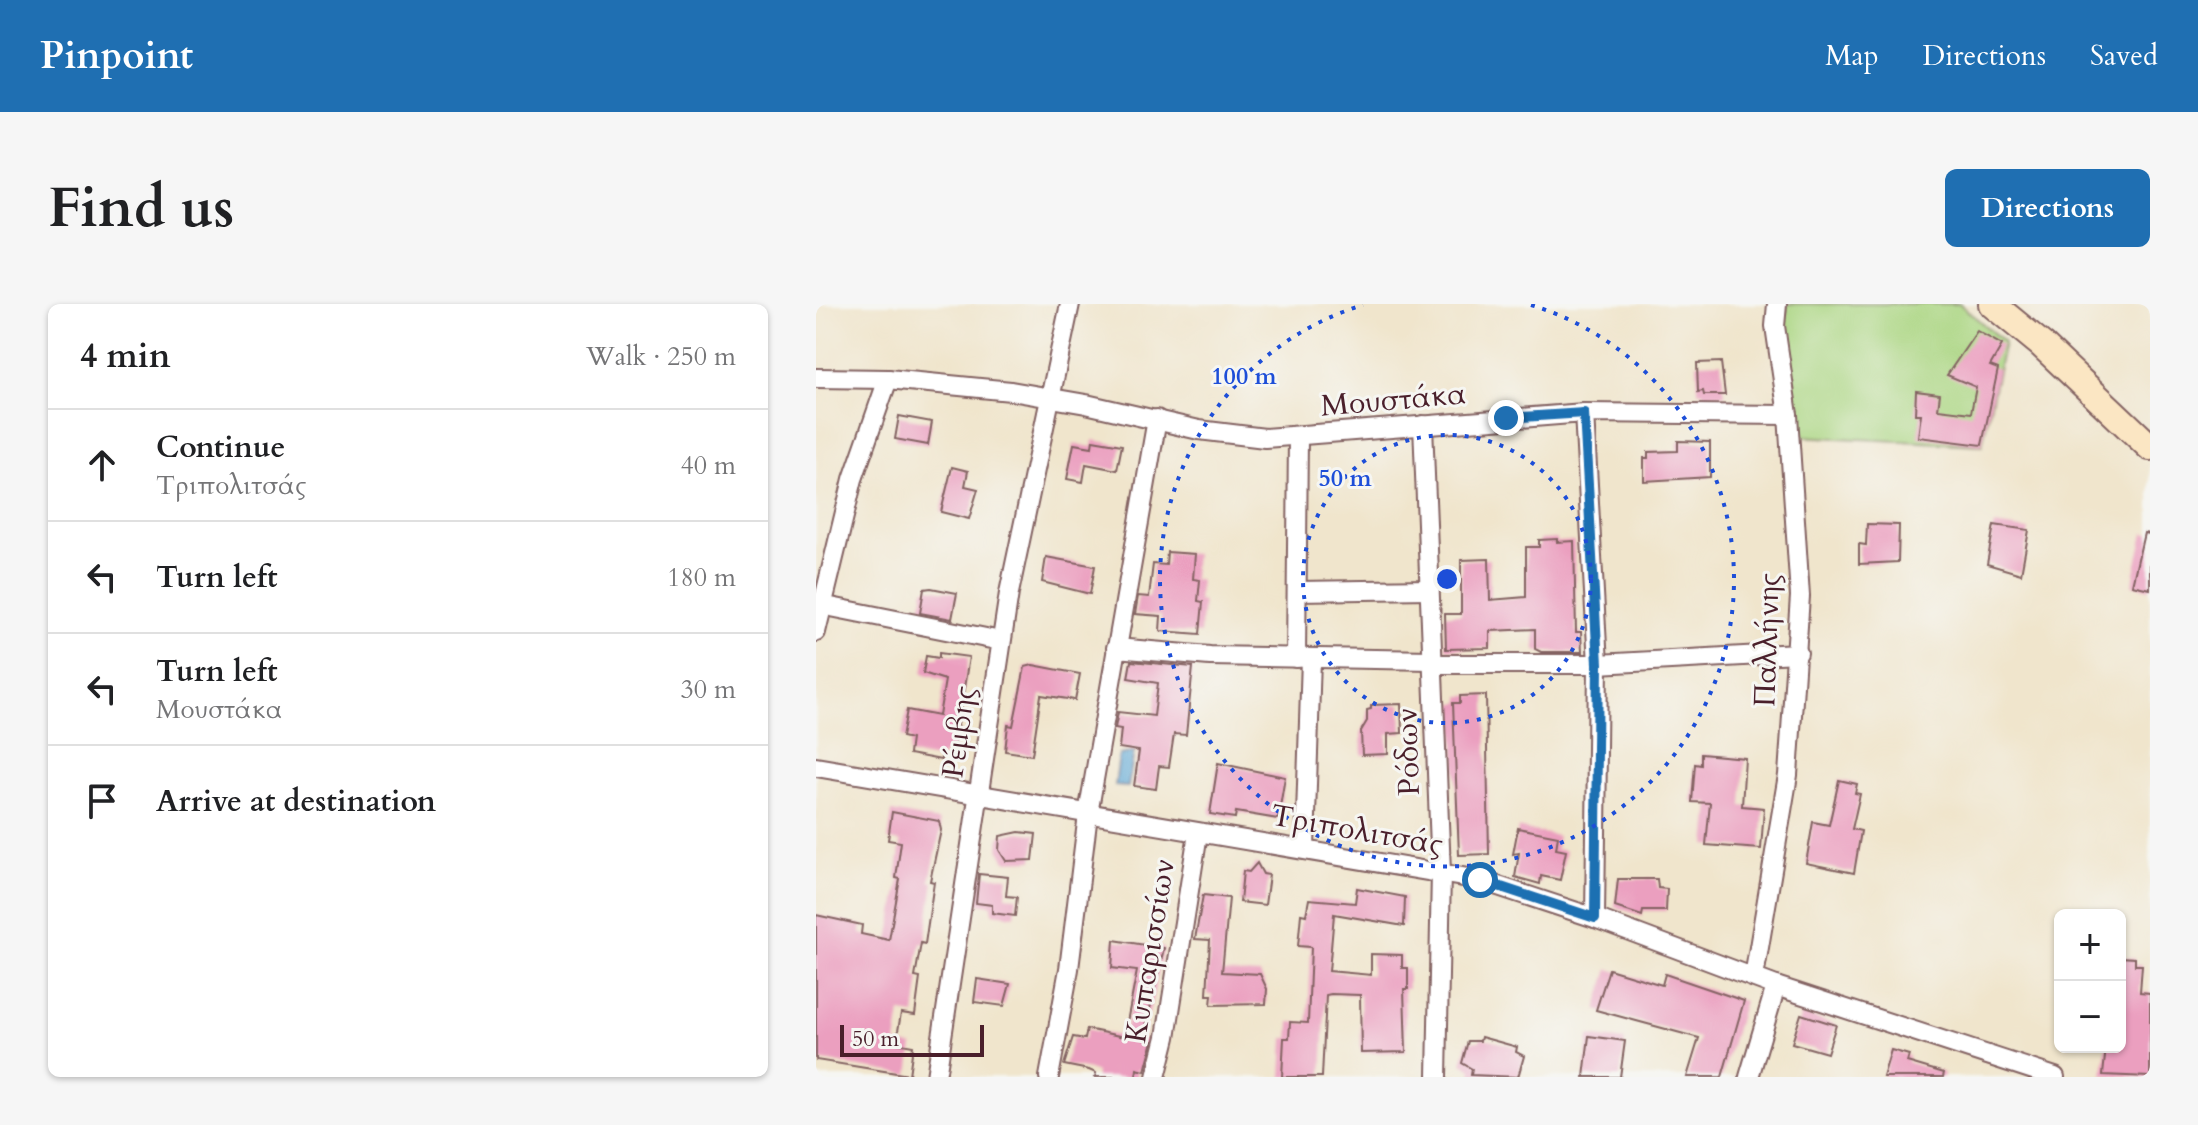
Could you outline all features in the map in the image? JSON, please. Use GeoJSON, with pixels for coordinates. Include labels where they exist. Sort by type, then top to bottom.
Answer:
{"type":"FeatureCollection","features":[{"type":"Feature","properties":{"kind":"main road"},"geometry":{"type":"LineString","coordinates":[[1992,304],[2042,345],[2150,447]]}},
{"type":"Feature","properties":{"kind":"street","name":"Ρέμβης"},"geometry":{"type":"LineString","coordinates":[[936,1077],[1001,641],[1070,304]]}},
{"type":"Feature","properties":{"kind":"street","name":"Παλλήνης"},"geometry":{"type":"LineString","coordinates":[[1754,977],[1788,775],[1800,596],[1788,415],[1775,326],[1777,304]]}},
{"type":"Feature","properties":{"kind":"street","name":"Μουστάκα"},"geometry":{"type":"LineString","coordinates":[[816,378],[888,379],[1049,397],[1199,430],[1265,438],[1584,413],[1788,415]]}},
{"type":"Feature","properties":{"kind":"street"},"geometry":{"type":"LineString","coordinates":[[816,632],[820,604],[853,479],[888,379]]}},
{"type":"Feature","properties":{"kind":"street"},"geometry":{"type":"LineString","coordinates":[[1584,413],[1598,664],[1595,918]]}},
{"type":"Feature","properties":{"kind":"street"},"geometry":{"type":"LineString","coordinates":[[1049,1077],[1069,969],[1088,814],[1157,419]]}},
{"type":"Feature","properties":{"kind":"street","name":"Ρόδων"},"geometry":{"type":"LineString","coordinates":[[1423,425],[1441,872],[1437,1077]]}},
{"type":"Feature","properties":{"kind":"street"},"geometry":{"type":"LineString","coordinates":[[1298,437],[1297,591],[1304,658],[1305,848]]}},
{"type":"Feature","properties":{"kind":"street"},"geometry":{"type":"LineString","coordinates":[[1297,591],[1430,589]]}},
{"type":"Feature","properties":{"kind":"street"},"geometry":{"type":"LineString","coordinates":[[820,604],[1001,641]]}},
{"type":"Feature","properties":{"kind":"street"},"geometry":{"type":"LineString","coordinates":[[1116,648],[1210,656],[1598,664],[1798,653]]}},
{"type":"Feature","properties":{"kind":"street","name":"Τριπολιτσάς"},"geometry":{"type":"LineString","coordinates":[[816,767],[1480,880],[1595,918],[2005,1069],[2055,1077]]}},
{"type":"Feature","properties":{"kind":"street","name":"Κυπαρισσίων"},"geometry":{"type":"LineString","coordinates":[[1156,1077],[1166,1037],[1198,833]]}},
{"type":"Feature","properties":{"kind":"street"},"geometry":{"type":"LineString","coordinates":[[1749,1077],[1776,986]]}},
{"type":"Feature","properties":{"kind":"green space"},"geometry":{"type":"Polygon","coordinates":[[[1787,304],[1960,304],[2004,342],[1982,445],[1796,436],[1784,348],[1787,304]]]}},
{"type":"Feature","properties":{"kind":"water"},"geometry":{"type":"Polygon","coordinates":[[[1134,752],[1128,787],[1115,786],[1119,755],[1134,752]]]}},
{"type":"Feature","properties":{"kind":"building"},"geometry":{"type":"Polygon","coordinates":[[[1977,331],[2002,345],[1990,366],[1998,369],[1982,445],[1918,437],[1921,414],[1915,414],[1916,391],[1940,394],[1938,409],[1971,413],[1976,387],[1947,375],[1977,331]]]}},
{"type":"Feature","properties":{"kind":"building"},"geometry":{"type":"Polygon","coordinates":[[[1721,362],[1725,395],[1698,392],[1697,363],[1721,362]]]}},
{"type":"Feature","properties":{"kind":"building"},"geometry":{"type":"Polygon","coordinates":[[[899,416],[932,422],[928,445],[895,439],[899,416]]]}},
{"type":"Feature","properties":{"kind":"building"},"geometry":{"type":"Polygon","coordinates":[[[1093,440],[1122,445],[1117,470],[1086,464],[1083,482],[1067,479],[1074,444],[1092,447],[1093,440]]]}},
{"type":"Feature","properties":{"kind":"building"},"geometry":{"type":"Polygon","coordinates":[[[1678,441],[1710,442],[1710,477],[1644,481],[1644,458],[1648,458],[1648,452],[1678,451],[1678,441]]]}},
{"type":"Feature","properties":{"kind":"building"},"geometry":{"type":"Polygon","coordinates":[[[952,467],[968,471],[965,486],[978,489],[969,519],[941,512],[952,467]]]}},
{"type":"Feature","properties":{"kind":"building"},"geometry":{"type":"Polygon","coordinates":[[[1867,524],[1899,525],[1898,562],[1859,564],[1859,544],[1866,545],[1867,524]]]}},
{"type":"Feature","properties":{"kind":"building"},"geometry":{"type":"Polygon","coordinates":[[[1994,525],[2029,530],[2021,574],[1987,564],[1994,525]]]}},
{"type":"Feature","properties":{"kind":"building"},"geometry":{"type":"Polygon","coordinates":[[[2144,533],[2150,534],[2150,589],[2132,585],[2144,533]]]}},
{"type":"Feature","properties":{"kind":"building"},"geometry":{"type":"Polygon","coordinates":[[[1557,539],[1557,542],[1574,541],[1576,632],[1581,632],[1582,652],[1541,652],[1535,649],[1535,629],[1490,631],[1490,648],[1446,649],[1445,614],[1461,614],[1461,560],[1489,559],[1490,600],[1526,597],[1526,547],[1539,547],[1539,540],[1557,539]]]}},
{"type":"Feature","properties":{"kind":"building"},"geometry":{"type":"Polygon","coordinates":[[[1167,552],[1195,554],[1193,579],[1200,580],[1198,601],[1203,602],[1200,634],[1160,631],[1161,616],[1135,614],[1138,596],[1149,597],[1153,564],[1166,565],[1167,552]]]}},
{"type":"Feature","properties":{"kind":"building"},"geometry":{"type":"Polygon","coordinates":[[[1046,557],[1095,566],[1090,594],[1042,582],[1046,557]]]}},
{"type":"Feature","properties":{"kind":"building"},"geometry":{"type":"Polygon","coordinates":[[[924,589],[957,593],[952,619],[920,613],[924,589]]]}},
{"type":"Feature","properties":{"kind":"building"},"geometry":{"type":"Polygon","coordinates":[[[939,653],[969,657],[953,756],[942,754],[941,760],[909,754],[911,739],[902,737],[907,710],[939,716],[945,680],[923,673],[926,656],[939,658],[939,653]]]}},
{"type":"Feature","properties":{"kind":"building"},"geometry":{"type":"Polygon","coordinates":[[[1131,661],[1193,667],[1186,735],[1174,734],[1169,767],[1159,766],[1156,789],[1134,786],[1139,751],[1119,748],[1121,729],[1115,728],[1118,712],[1154,716],[1158,683],[1128,678],[1131,661]]]}},
{"type":"Feature","properties":{"kind":"building"},"geometry":{"type":"Polygon","coordinates":[[[1033,665],[1080,674],[1075,700],[1041,695],[1032,755],[1005,751],[1008,725],[1013,726],[1025,667],[1033,665]]]}},
{"type":"Feature","properties":{"kind":"building"},"geometry":{"type":"Polygon","coordinates":[[[1486,695],[1489,854],[1459,855],[1453,703],[1460,703],[1460,696],[1486,695]]]}},
{"type":"Feature","properties":{"kind":"building"},"geometry":{"type":"Polygon","coordinates":[[[1401,704],[1402,733],[1388,734],[1388,754],[1362,755],[1361,731],[1367,721],[1367,710],[1371,709],[1371,705],[1401,704]]]}},
{"type":"Feature","properties":{"kind":"building"},"geometry":{"type":"Polygon","coordinates":[[[1701,754],[1745,758],[1742,806],[1764,808],[1761,849],[1706,845],[1710,803],[1692,802],[1695,764],[1701,765],[1701,754]]]}},
{"type":"Feature","properties":{"kind":"building"},"geometry":{"type":"Polygon","coordinates":[[[1218,763],[1285,777],[1278,819],[1236,812],[1235,818],[1210,814],[1218,763]]]}},
{"type":"Feature","properties":{"kind":"building"},"geometry":{"type":"Polygon","coordinates":[[[1839,780],[1857,784],[1855,793],[1860,794],[1852,829],[1861,831],[1854,873],[1806,863],[1813,822],[1829,825],[1839,780]]]}},
{"type":"Feature","properties":{"kind":"building"},"geometry":{"type":"Polygon","coordinates":[[[892,812],[939,821],[941,830],[930,881],[934,882],[925,944],[921,943],[915,977],[920,978],[915,1015],[901,1013],[896,1043],[913,1046],[909,1075],[816,1060],[816,915],[862,925],[861,934],[889,940],[900,879],[896,878],[901,842],[888,840],[892,812]]]}},
{"type":"Feature","properties":{"kind":"building"},"geometry":{"type":"Polygon","coordinates":[[[1518,828],[1558,836],[1556,849],[1566,851],[1560,880],[1541,876],[1540,884],[1515,877],[1519,853],[1513,854],[1518,828]]]}},
{"type":"Feature","properties":{"kind":"building"},"geometry":{"type":"Polygon","coordinates":[[[1019,832],[1036,834],[1033,860],[1006,861],[999,850],[1000,836],[1019,832]]]}},
{"type":"Feature","properties":{"kind":"building"},"geometry":{"type":"Polygon","coordinates":[[[1257,863],[1263,874],[1269,875],[1265,905],[1240,902],[1243,871],[1249,872],[1257,863]]]}},
{"type":"Feature","properties":{"kind":"building"},"geometry":{"type":"Polygon","coordinates":[[[979,874],[1008,877],[1006,896],[1017,897],[1015,916],[992,913],[992,905],[976,903],[979,874]]]}},
{"type":"Feature","properties":{"kind":"building"},"geometry":{"type":"Polygon","coordinates":[[[1618,879],[1657,879],[1658,888],[1667,889],[1666,911],[1643,911],[1642,916],[1615,907],[1618,879]]]}},
{"type":"Feature","properties":{"kind":"building"},"geometry":{"type":"Polygon","coordinates":[[[1357,888],[1405,897],[1404,926],[1334,914],[1329,971],[1371,975],[1371,954],[1402,955],[1402,968],[1408,968],[1408,989],[1404,989],[1406,1052],[1361,1053],[1360,995],[1326,995],[1322,1077],[1282,1077],[1284,1038],[1289,1038],[1290,1022],[1308,1023],[1311,947],[1298,946],[1301,914],[1306,915],[1309,899],[1355,903],[1357,888]]]}},
{"type":"Feature","properties":{"kind":"building"},"geometry":{"type":"Polygon","coordinates":[[[1203,895],[1229,898],[1222,972],[1260,974],[1267,989],[1266,1004],[1211,1005],[1212,995],[1207,995],[1210,940],[1195,939],[1203,895]]]}},
{"type":"Feature","properties":{"kind":"building"},"geometry":{"type":"Polygon","coordinates":[[[1114,940],[1164,948],[1143,1039],[1153,1041],[1145,1071],[1137,1069],[1136,1077],[1095,1077],[1096,1073],[1089,1070],[1064,1065],[1073,1037],[1085,1039],[1087,1029],[1124,1037],[1137,971],[1112,968],[1114,940]]]}},
{"type":"Feature","properties":{"kind":"building"},"geometry":{"type":"Polygon","coordinates":[[[2126,957],[2135,958],[2135,965],[2142,965],[2140,992],[2150,993],[2150,1077],[2103,1075],[2105,1053],[2126,1053],[2126,957]]]}},
{"type":"Feature","properties":{"kind":"building"},"geometry":{"type":"Polygon","coordinates":[[[1609,969],[1662,985],[1665,974],[1744,1001],[1722,1077],[1687,1077],[1699,1038],[1596,1010],[1609,969]]]}},
{"type":"Feature","properties":{"kind":"building"},"geometry":{"type":"Polygon","coordinates":[[[977,979],[1010,984],[1004,1006],[974,1002],[977,979]]]}},
{"type":"Feature","properties":{"kind":"building"},"geometry":{"type":"Polygon","coordinates":[[[1801,1014],[1836,1025],[1827,1053],[1792,1043],[1801,1014]]]}},
{"type":"Feature","properties":{"kind":"building"},"geometry":{"type":"Polygon","coordinates":[[[1589,1036],[1625,1041],[1620,1077],[1584,1077],[1589,1036]]]}},
{"type":"Feature","properties":{"kind":"building"},"geometry":{"type":"Polygon","coordinates":[[[1481,1037],[1517,1047],[1516,1052],[1524,1056],[1518,1077],[1471,1075],[1472,1069],[1462,1063],[1468,1041],[1480,1041],[1481,1037]]]}},
{"type":"Feature","properties":{"kind":"building"},"geometry":{"type":"Polygon","coordinates":[[[1891,1050],[1909,1055],[1907,1062],[1944,1073],[1943,1077],[1883,1077],[1891,1050]]]}},
{"type":"Feature","properties":{"kind":"route"},"geometry":{"type":"LineString","coordinates":[[1480,880],[1595,918],[1598,664],[1584,413],[1506,418]]}}]}
